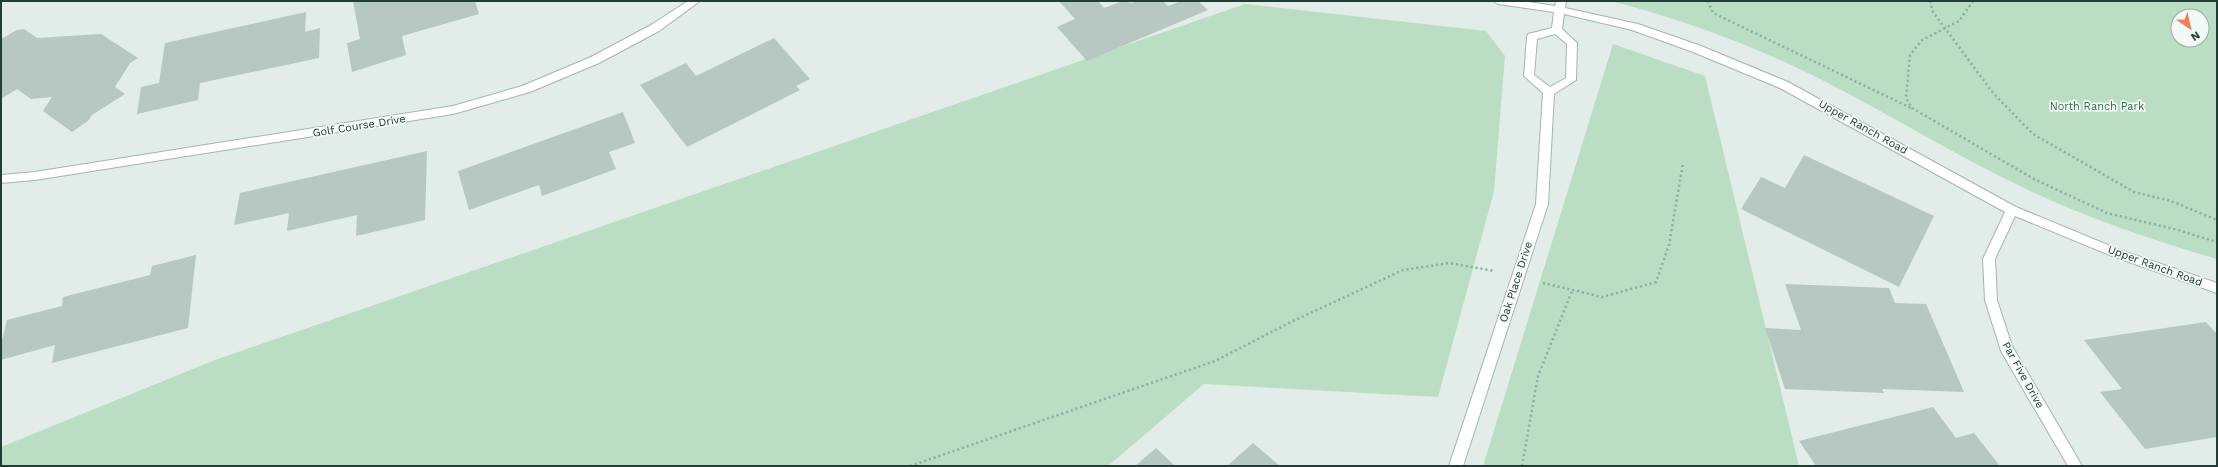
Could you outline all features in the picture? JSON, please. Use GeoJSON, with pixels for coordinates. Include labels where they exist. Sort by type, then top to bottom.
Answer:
{"type":"FeatureCollection","features":[{"type":"Feature","properties":{"kind":"street","name":"Golf Course Drive"},"geometry":{"type":"LineString","coordinates":[[1,179],[35,176],[392,121],[453,110],[526,89],[596,60],[655,28],[695,1]]}},
{"type":"Feature","properties":{"kind":"street","name":"Upper Ranch Road"},"geometry":{"type":"LineString","coordinates":[[1498,1],[1561,5],[1634,27],[1697,49],[1784,85],[2012,210],[2116,253],[2217,288]]}},
{"type":"Feature","properties":{"kind":"street"},"geometry":{"type":"LineString","coordinates":[[1557,30],[1561,5]]}},
{"type":"Feature","properties":{"kind":"street"},"geometry":{"type":"LineString","coordinates":[[1557,30],[1572,43],[1571,80],[1549,92],[1529,76],[1532,37],[1557,30]]}},
{"type":"Feature","properties":{"kind":"street","name":"Oak Place Drive"},"geometry":{"type":"LineString","coordinates":[[1456,466],[1542,204],[1549,92]]}},
{"type":"Feature","properties":{"kind":"street","name":"Par Five Drive"},"geometry":{"type":"LineString","coordinates":[[2012,210],[1989,259],[1991,300],[2006,347],[2075,466]]}},
{"type":"Feature","properties":{"kind":"path"},"geometry":{"type":"LineString","coordinates":[[1708,1],[1713,13],[1912,108],[2034,180],[2107,213],[2178,230],[2217,242]]}},
{"type":"Feature","properties":{"kind":"path"},"geometry":{"type":"LineString","coordinates":[[1930,1],[1933,12],[1993,94],[2033,134],[2134,192],[2171,201],[2217,220]]}},
{"type":"Feature","properties":{"kind":"path"},"geometry":{"type":"LineString","coordinates":[[1912,108],[1906,98],[1910,55],[1922,40],[1959,21],[1973,1]]}},
{"type":"Feature","properties":{"kind":"path"},"geometry":{"type":"LineString","coordinates":[[910,466],[1214,361],[1293,321],[1403,270],[1449,263],[1519,275],[1572,291],[1602,298],[1656,282],[1669,245],[1683,163]]}},
{"type":"Feature","properties":{"kind":"path"},"geometry":{"type":"LineString","coordinates":[[1522,466],[1538,376],[1572,291]]}},
{"type":"Feature","properties":{"kind":"green space","name":"North Ranch Park"},"geometry":{"type":"Polygon","coordinates":[[[1611,1],[2217,1],[2217,259],[2119,228],[2047,199],[1974,163],[1853,96],[1802,70],[1722,36],[1667,17],[1611,1]]]}},
{"type":"Feature","properties":{"kind":"green space"},"geometry":{"type":"Polygon","coordinates":[[[1245,4],[1486,31],[1505,56],[1494,191],[1438,397],[1204,384],[1108,466],[1,466],[1,447],[215,360],[1245,4]]]}},
{"type":"Feature","properties":{"kind":"green space"},"geometry":{"type":"Polygon","coordinates":[[[1613,44],[1705,76],[1799,466],[1483,466],[1613,44]]]}},
{"type":"Feature","properties":{"kind":"building"},"geometry":{"type":"Polygon","coordinates":[[[353,1],[475,1],[479,14],[402,36],[406,55],[352,72],[347,43],[360,39],[353,1]]]}},
{"type":"Feature","properties":{"kind":"building"},"geometry":{"type":"Polygon","coordinates":[[[1059,1],[1098,1],[1104,8],[1123,1],[1132,3],[1136,1],[1163,1],[1168,6],[1181,1],[1198,1],[1208,10],[1087,61],[1057,27],[1075,19],[1059,1]]]}},
{"type":"Feature","properties":{"kind":"building"},"geometry":{"type":"Polygon","coordinates":[[[306,12],[305,32],[320,28],[319,58],[200,83],[198,100],[137,114],[141,87],[159,83],[165,43],[306,12]]]}},
{"type":"Feature","properties":{"kind":"building"},"geometry":{"type":"Polygon","coordinates":[[[24,29],[37,38],[101,34],[138,58],[130,63],[115,87],[125,94],[92,115],[88,121],[72,132],[43,111],[52,97],[31,99],[17,89],[1,99],[1,39],[17,30],[24,29]]]}},
{"type":"Feature","properties":{"kind":"building"},"geometry":{"type":"Polygon","coordinates":[[[774,38],[810,79],[796,86],[800,90],[687,147],[640,85],[686,63],[696,76],[774,38]]]}},
{"type":"Feature","properties":{"kind":"building"},"geometry":{"type":"Polygon","coordinates":[[[623,112],[635,143],[609,152],[616,169],[542,196],[539,185],[469,210],[458,171],[623,112]]]}},
{"type":"Feature","properties":{"kind":"building"},"geometry":{"type":"Polygon","coordinates":[[[427,151],[425,220],[356,236],[357,215],[287,231],[289,213],[234,225],[240,193],[427,151]]]}},
{"type":"Feature","properties":{"kind":"building"},"geometry":{"type":"Polygon","coordinates":[[[1804,155],[1934,216],[1899,287],[1741,209],[1761,177],[1785,188],[1804,155]]]}},
{"type":"Feature","properties":{"kind":"building"},"geometry":{"type":"Polygon","coordinates":[[[196,255],[188,328],[52,363],[55,345],[1,360],[1,344],[7,320],[62,306],[63,297],[150,275],[152,266],[196,255]]]}},
{"type":"Feature","properties":{"kind":"building"},"geometry":{"type":"Polygon","coordinates":[[[1785,284],[1889,288],[1895,303],[1926,304],[1964,392],[1882,389],[1884,393],[1785,389],[1765,328],[1801,330],[1785,284]]]}},
{"type":"Feature","properties":{"kind":"building"},"geometry":{"type":"Polygon","coordinates":[[[2206,322],[2217,334],[2217,437],[2145,449],[2100,392],[2122,389],[2084,340],[2206,322]]]}},
{"type":"Feature","properties":{"kind":"building"},"geometry":{"type":"Polygon","coordinates":[[[1933,407],[1956,438],[1974,433],[2000,466],[1816,466],[1799,441],[1933,407]]]}},
{"type":"Feature","properties":{"kind":"building"},"geometry":{"type":"Polygon","coordinates":[[[1253,443],[1280,466],[1227,466],[1253,443]]]}},
{"type":"Feature","properties":{"kind":"building"},"geometry":{"type":"Polygon","coordinates":[[[1156,448],[1175,466],[1135,466],[1156,448]]]}}]}
